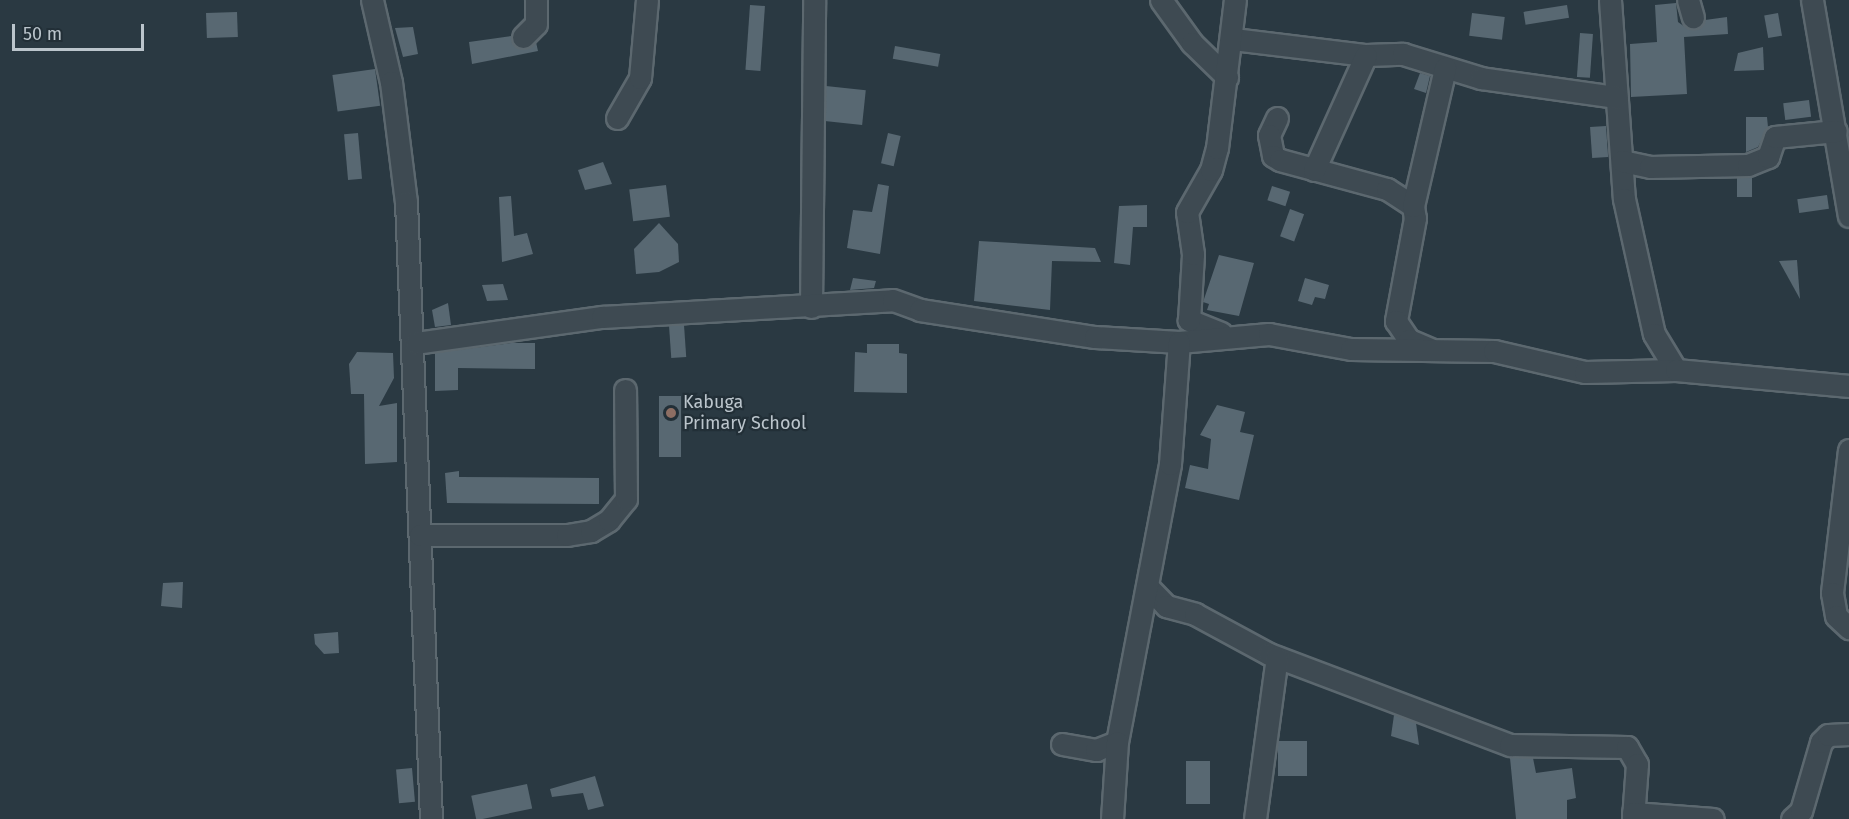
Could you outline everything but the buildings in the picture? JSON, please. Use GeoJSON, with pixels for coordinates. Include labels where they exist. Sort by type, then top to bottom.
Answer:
{"type":"FeatureCollection","features":[{"type":"Feature","properties":{"kind":"street"},"geometry":{"type":"LineString","coordinates":[[372,0],[391,82],[406,202],[416,343],[420,535],[431,819]]}},
{"type":"Feature","properties":{"kind":"street"},"geometry":{"type":"LineString","coordinates":[[523,37],[536,24],[536,0]]}},
{"type":"Feature","properties":{"kind":"street"},"geometry":{"type":"LineString","coordinates":[[617,118],[640,78],[647,0]]}},
{"type":"Feature","properties":{"kind":"street"},"geometry":{"type":"LineString","coordinates":[[811,307],[814,0]]}},
{"type":"Feature","properties":{"kind":"street"},"geometry":{"type":"LineString","coordinates":[[1161,0],[1192,44],[1227,77]]}},
{"type":"Feature","properties":{"kind":"street"},"geometry":{"type":"LineString","coordinates":[[1231,335],[1190,323],[1193,254],[1187,212],[1211,170],[1233,39],[1235,0]]}},
{"type":"Feature","properties":{"kind":"street"},"geometry":{"type":"LineString","coordinates":[[1610,0],[1624,199],[1654,334],[1676,370]]}},
{"type":"Feature","properties":{"kind":"street"},"geometry":{"type":"LineString","coordinates":[[1812,0],[1840,128],[1849,216]]}},
{"type":"Feature","properties":{"kind":"street"},"geometry":{"type":"LineString","coordinates":[[1233,39],[1366,55],[1403,54],[1445,68],[1528,86],[1617,97]]}},
{"type":"Feature","properties":{"kind":"street"},"geometry":{"type":"LineString","coordinates":[[1314,170],[1366,55]]}},
{"type":"Feature","properties":{"kind":"street"},"geometry":{"type":"LineString","coordinates":[[1432,350],[1409,340],[1396,321],[1415,218],[1413,206],[1445,68]]}},
{"type":"Feature","properties":{"kind":"street"},"geometry":{"type":"LineString","coordinates":[[1277,118],[1269,135],[1273,156],[1394,192],[1413,206]]}},
{"type":"Feature","properties":{"kind":"street"},"geometry":{"type":"LineString","coordinates":[[1622,161],[1650,167],[1748,165],[1768,157],[1775,137],[1840,128]]}},
{"type":"Feature","properties":{"kind":"street"},"geometry":{"type":"LineString","coordinates":[[416,343],[602,317],[811,307],[893,300],[1071,334],[1179,342],[1231,335],[1308,338],[1351,349],[1494,351],[1585,372],[1676,370],[1849,386]]}},
{"type":"Feature","properties":{"kind":"street"},"geometry":{"type":"LineString","coordinates":[[1112,819],[1117,742],[1170,464],[1179,342]]}},
{"type":"Feature","properties":{"kind":"street"},"geometry":{"type":"LineString","coordinates":[[420,535],[567,535],[591,531],[609,520],[626,499],[625,390]]}},
{"type":"Feature","properties":{"kind":"street"},"geometry":{"type":"LineString","coordinates":[[1849,450],[1832,593],[1836,616],[1849,628]]}},
{"type":"Feature","properties":{"kind":"street"},"geometry":{"type":"LineString","coordinates":[[1147,586],[1166,606],[1195,614],[1276,657],[1510,745],[1627,747],[1636,764],[1633,816],[1713,819]]}},
{"type":"Feature","properties":{"kind":"street"},"geometry":{"type":"LineString","coordinates":[[1256,819],[1276,657]]}},
{"type":"Feature","properties":{"kind":"street"},"geometry":{"type":"LineString","coordinates":[[1792,819],[1801,810],[1821,742],[1828,735],[1849,734]]}},
{"type":"Feature","properties":{"kind":"street"},"geometry":{"type":"LineString","coordinates":[[1062,744],[1096,750],[1117,742]]}},
{"type":"Feature","properties":{"kind":"place","name":"Kabuga Primary School"},"geometry":{"type":"Point","coordinates":[671,413]}}]}
